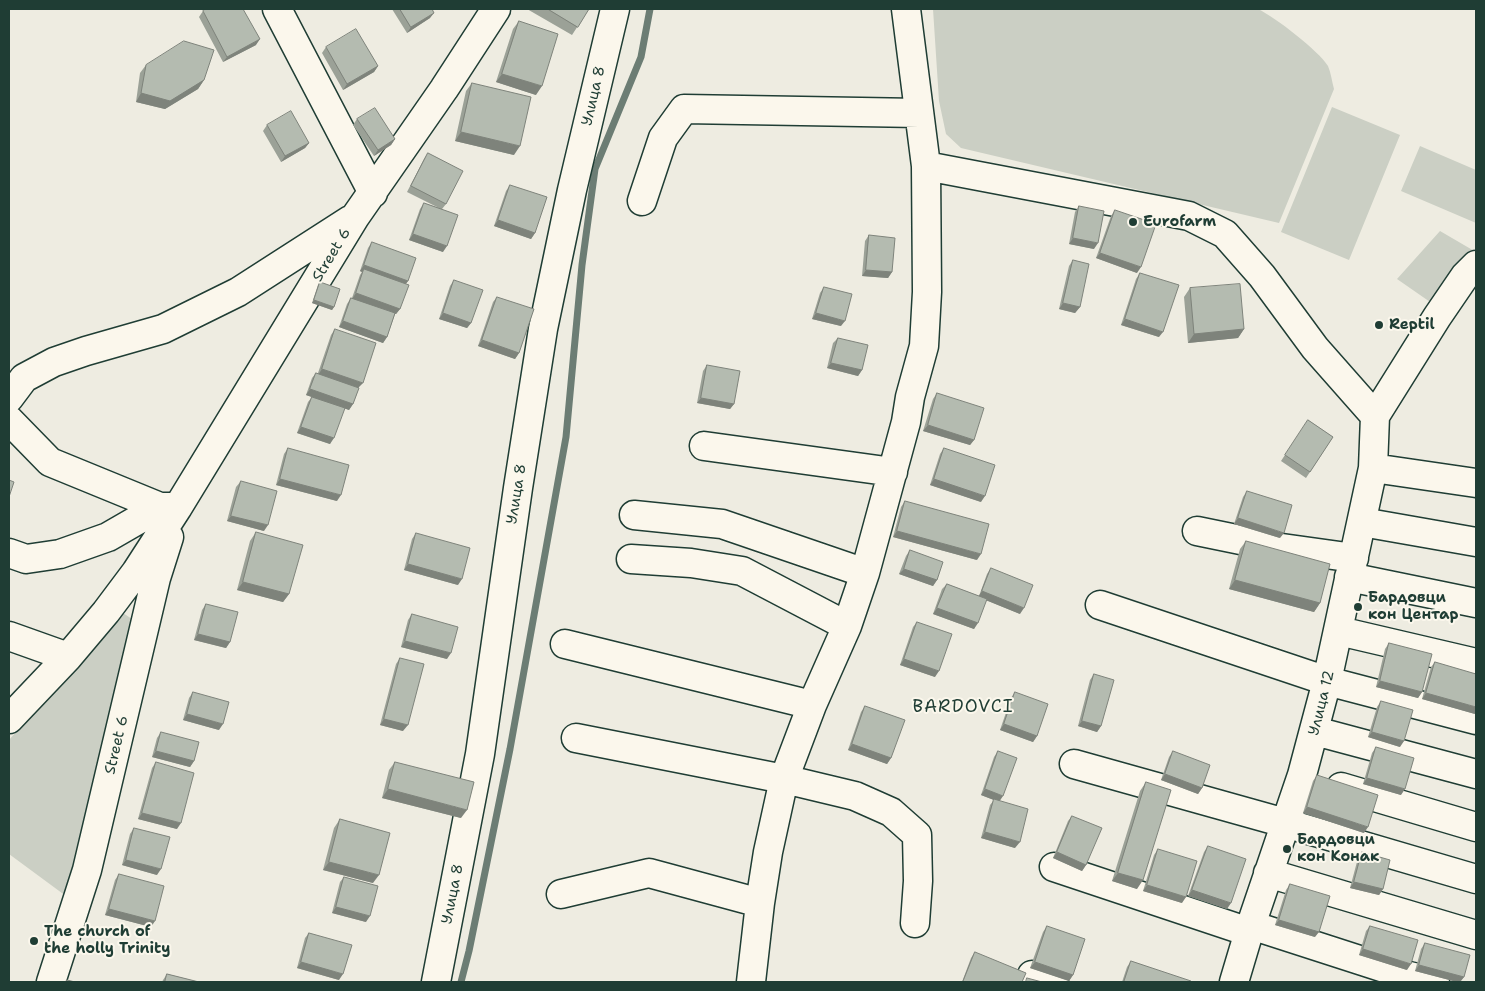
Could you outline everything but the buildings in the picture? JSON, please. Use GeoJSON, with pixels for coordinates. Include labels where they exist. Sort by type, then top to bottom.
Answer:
{"type":"FeatureCollection","features":[{"type":"Feature","properties":{"kind":"street"},"geometry":{"type":"LineString","coordinates":[[277,9],[372,193]]}},
{"type":"Feature","properties":{"kind":"street","name":"Street 6"},"geometry":{"type":"LineString","coordinates":[[9,719],[68,657],[130,580],[169,507],[356,217],[444,89],[496,9]]}},
{"type":"Feature","properties":{"kind":"street","name":"Улица 8"},"geometry":{"type":"LineString","coordinates":[[436,982],[480,754],[543,329],[572,190],[615,9]]}},
{"type":"Feature","properties":{"kind":"street"},"geometry":{"type":"LineString","coordinates":[[751,982],[768,852],[784,778],[812,705],[847,626],[865,573],[906,422],[910,397],[924,346],[927,292],[926,166],[906,9]]}},
{"type":"Feature","properties":{"kind":"street"},"geometry":{"type":"LineString","coordinates":[[642,201],[663,138],[684,109],[919,113]]}},
{"type":"Feature","properties":{"kind":"street"},"geometry":{"type":"LineString","coordinates":[[926,166],[1189,216],[1225,234],[1262,276],[1315,348],[1375,416],[1436,317],[1465,276],[1476,265]]}},
{"type":"Feature","properties":{"kind":"street"},"geometry":{"type":"LineString","coordinates":[[9,398],[24,378],[54,362],[163,329],[238,292],[356,217]]}},
{"type":"Feature","properties":{"kind":"street","name":"Улица 12"},"geometry":{"type":"LineString","coordinates":[[1234,982],[1268,873],[1302,775],[1328,681],[1373,468],[1375,416]]}},
{"type":"Feature","properties":{"kind":"street"},"geometry":{"type":"LineString","coordinates":[[9,420],[50,462],[169,507]]}},
{"type":"Feature","properties":{"kind":"street"},"geometry":{"type":"LineString","coordinates":[[704,446],[893,472]]}},
{"type":"Feature","properties":{"kind":"street"},"geometry":{"type":"LineString","coordinates":[[1373,468],[1476,483]]}},
{"type":"Feature","properties":{"kind":"street"},"geometry":{"type":"LineString","coordinates":[[9,553],[26,559],[60,554],[108,536],[169,507]]}},
{"type":"Feature","properties":{"kind":"street","name":"Street 6"},"geometry":{"type":"LineString","coordinates":[[51,982],[87,870],[154,587],[169,507]]}},
{"type":"Feature","properties":{"kind":"street"},"geometry":{"type":"LineString","coordinates":[[634,515],[722,524],[865,573]]}},
{"type":"Feature","properties":{"kind":"street"},"geometry":{"type":"LineString","coordinates":[[1362,522],[1476,542]]}},
{"type":"Feature","properties":{"kind":"street"},"geometry":{"type":"LineString","coordinates":[[1197,531],[1275,547],[1476,603]]}},
{"type":"Feature","properties":{"kind":"street"},"geometry":{"type":"LineString","coordinates":[[631,559],[691,563],[742,571],[847,626]]}},
{"type":"Feature","properties":{"kind":"street"},"geometry":{"type":"LineString","coordinates":[[1100,604],[1328,681],[1476,720]]}},
{"type":"Feature","properties":{"kind":"street"},"geometry":{"type":"LineString","coordinates":[[1339,631],[1476,663]]}},
{"type":"Feature","properties":{"kind":"street"},"geometry":{"type":"LineString","coordinates":[[9,636],[68,657]]}},
{"type":"Feature","properties":{"kind":"street"},"geometry":{"type":"LineString","coordinates":[[565,644],[812,705]]}},
{"type":"Feature","properties":{"kind":"street"},"geometry":{"type":"LineString","coordinates":[[1315,731],[1476,774]]}},
{"type":"Feature","properties":{"kind":"street"},"geometry":{"type":"LineString","coordinates":[[576,738],[784,778],[855,796],[891,812],[918,835],[918,881],[915,923]]}},
{"type":"Feature","properties":{"kind":"street"},"geometry":{"type":"LineString","coordinates":[[1074,764],[1286,823],[1476,879]]}},
{"type":"Feature","properties":{"kind":"street"},"geometry":{"type":"LineString","coordinates":[[1302,775],[1476,827]]}},
{"type":"Feature","properties":{"kind":"street"},"geometry":{"type":"LineString","coordinates":[[1054,867],[1409,976],[1435,982]]}},
{"type":"Feature","properties":{"kind":"street"},"geometry":{"type":"LineString","coordinates":[[561,894],[649,873],[760,903]]}},
{"type":"Feature","properties":{"kind":"street"},"geometry":{"type":"LineString","coordinates":[[1268,873],[1476,935]]}},
{"type":"Feature","properties":{"kind":"shaded area"},"geometry":{"type":"Polygon","coordinates":[[[933,9],[1258,9],[1275,19],[1316,52],[1328,66],[1334,89],[1279,223],[961,148],[946,134],[939,101],[933,9]]]}},
{"type":"Feature","properties":{"kind":"shaded area"},"geometry":{"type":"Polygon","coordinates":[[[1332,107],[1400,135],[1349,260],[1281,232],[1332,107]]]}},
{"type":"Feature","properties":{"kind":"shaded area"},"geometry":{"type":"Polygon","coordinates":[[[1420,146],[1476,170],[1476,223],[1401,191],[1420,146]]]}},
{"type":"Feature","properties":{"kind":"shaded area"},"geometry":{"type":"Polygon","coordinates":[[[1440,231],[1476,252],[1433,304],[1397,279],[1440,231]]]}},
{"type":"Feature","properties":{"kind":"shaded area"},"geometry":{"type":"Polygon","coordinates":[[[120,611],[141,625],[70,899],[9,854],[9,740],[120,611]]]}},
{"type":"Feature","properties":{"kind":"waterway"},"geometry":{"type":"LineString","coordinates":[[461,982],[510,749],[566,437],[582,265],[595,169],[641,57],[650,9]]}},
{"type":"Feature","properties":{"kind":"place","name":"Eurofarm"},"geometry":{"type":"Point","coordinates":[1133,222]}},
{"type":"Feature","properties":{"kind":"place","name":"Reptil"},"geometry":{"type":"Point","coordinates":[1379,325]}},
{"type":"Feature","properties":{"kind":"place","name":"Бардовци кон Центар"},"geometry":{"type":"Point","coordinates":[1358,607]}},
{"type":"Feature","properties":{"kind":"place","name":"Бардовци кон Конак"},"geometry":{"type":"Point","coordinates":[1287,849]}},
{"type":"Feature","properties":{"kind":"place","name":"Тhe church of the holly Trinity"},"geometry":{"type":"Point","coordinates":[34,941]}},
{"type":"Feature","properties":{"kind":"district","name":"BARDOVCI"},"geometry":{"type":"Point","coordinates":[963,707]}}]}
